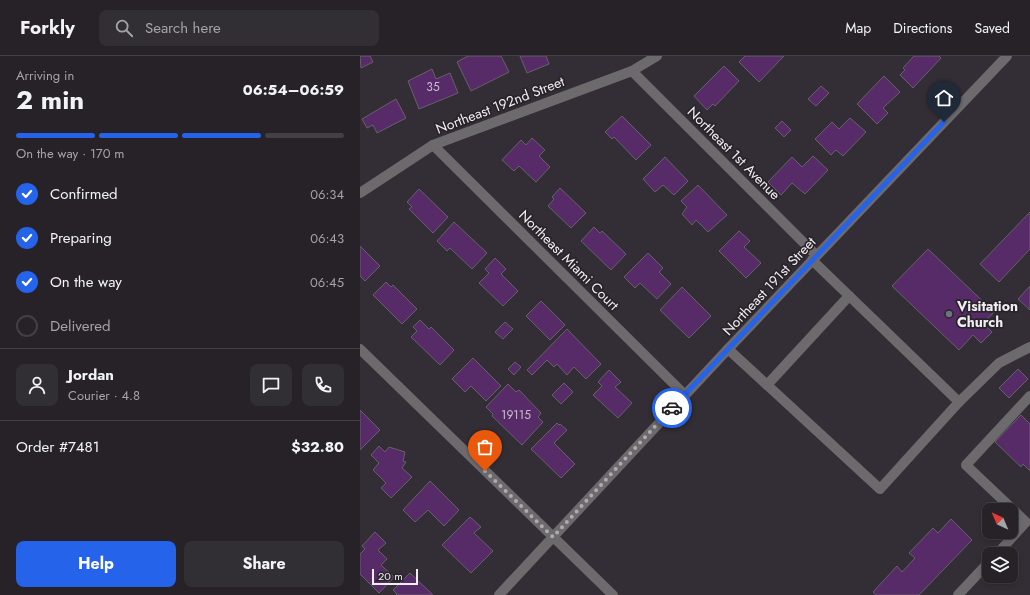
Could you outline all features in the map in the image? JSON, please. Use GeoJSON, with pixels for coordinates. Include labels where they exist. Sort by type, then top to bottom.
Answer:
{"type":"FeatureCollection","features":[{"type":"Feature","properties":{"kind":"street","name":"Northeast 192nd Street"},"geometry":{"type":"LineString","coordinates":[[360,193],[433,145],[632,71],[657,56]]}},
{"type":"Feature","properties":{"kind":"street","name":"Northeast 191st Street"},"geometry":{"type":"LineString","coordinates":[[499,595],[728,349],[1007,56]]}},
{"type":"Feature","properties":{"kind":"street","name":"Northeast 1st Avenue"},"geometry":{"type":"LineString","coordinates":[[632,71],[849,296],[959,402]]}},
{"type":"Feature","properties":{"kind":"street","name":"Northeast Miami Court"},"geometry":{"type":"LineString","coordinates":[[433,145],[685,395]]}},
{"type":"Feature","properties":{"kind":"street"},"geometry":{"type":"LineString","coordinates":[[767,385],[849,296]]}},
{"type":"Feature","properties":{"kind":"street"},"geometry":{"type":"LineString","coordinates":[[728,349],[880,489],[959,402],[999,363],[1030,347]]}},
{"type":"Feature","properties":{"kind":"street"},"geometry":{"type":"LineString","coordinates":[[360,349],[613,595]]}},
{"type":"Feature","properties":{"kind":"street"},"geometry":{"type":"LineString","coordinates":[[1003,547],[1026,522],[966,465],[1030,396]]}},
{"type":"Feature","properties":{"kind":"street"},"geometry":{"type":"LineString","coordinates":[[958,595],[982,569]]}},
{"type":"Feature","properties":{"kind":"building"},"geometry":{"type":"Polygon","coordinates":[[[360,56],[370,56],[373,62],[361,68],[360,56]]]}},
{"type":"Feature","properties":{"kind":"building"},"geometry":{"type":"Polygon","coordinates":[[[468,56],[501,56],[509,72],[471,91],[457,62],[468,56]]]}},
{"type":"Feature","properties":{"kind":"building"},"geometry":{"type":"Polygon","coordinates":[[[520,56],[546,56],[549,64],[527,73],[520,56]]]}},
{"type":"Feature","properties":{"kind":"building"},"geometry":{"type":"Polygon","coordinates":[[[745,56],[784,56],[759,82],[739,62],[745,56]]]}},
{"type":"Feature","properties":{"kind":"building"},"geometry":{"type":"Polygon","coordinates":[[[914,56],[939,56],[941,58],[913,88],[900,75],[905,70],[903,68],[914,56]]]}},
{"type":"Feature","properties":{"kind":"building"},"geometry":{"type":"Polygon","coordinates":[[[724,66],[739,81],[715,106],[713,104],[707,110],[694,96],[724,66]]]}},
{"type":"Feature","properties":{"kind":"building"},"geometry":{"type":"Polygon","coordinates":[[[432,69],[436,79],[450,73],[458,93],[419,109],[408,81],[432,69]]]}},
{"type":"Feature","properties":{"kind":"building"},"geometry":{"type":"Polygon","coordinates":[[[884,76],[900,92],[883,108],[888,113],[877,124],[857,104],[884,76]]]}},
{"type":"Feature","properties":{"kind":"building"},"geometry":{"type":"Polygon","coordinates":[[[821,86],[829,93],[816,106],[808,99],[821,86]]]}},
{"type":"Feature","properties":{"kind":"building"},"geometry":{"type":"Polygon","coordinates":[[[396,99],[406,118],[377,133],[373,125],[367,128],[362,119],[396,99]]]}},
{"type":"Feature","properties":{"kind":"building"},"geometry":{"type":"Polygon","coordinates":[[[622,116],[651,145],[636,160],[614,137],[612,139],[605,132],[622,116]]]}},
{"type":"Feature","properties":{"kind":"building"},"geometry":{"type":"Polygon","coordinates":[[[850,118],[866,132],[843,156],[836,150],[831,155],[815,139],[832,122],[839,129],[850,118]]]}},
{"type":"Feature","properties":{"kind":"building"},"geometry":{"type":"Polygon","coordinates":[[[782,121],[791,130],[784,137],[775,128],[782,121]]]}},
{"type":"Feature","properties":{"kind":"building"},"geometry":{"type":"Polygon","coordinates":[[[532,138],[545,150],[539,156],[550,167],[536,182],[519,166],[514,171],[502,160],[521,140],[526,145],[532,138]]]}},
{"type":"Feature","properties":{"kind":"building"},"geometry":{"type":"Polygon","coordinates":[[[813,156],[828,170],[805,194],[792,183],[781,195],[768,182],[792,157],[802,167],[813,156]]]}},
{"type":"Feature","properties":{"kind":"building"},"geometry":{"type":"Polygon","coordinates":[[[665,157],[688,181],[674,195],[663,185],[655,192],[643,179],[665,157]]]}},
{"type":"Feature","properties":{"kind":"building"},"geometry":{"type":"Polygon","coordinates":[[[698,185],[727,215],[708,232],[696,220],[692,225],[682,214],[687,207],[681,201],[698,185]]]}},
{"type":"Feature","properties":{"kind":"building"},"geometry":{"type":"Polygon","coordinates":[[[560,188],[586,213],[571,228],[548,206],[554,199],[552,197],[560,188]]]}},
{"type":"Feature","properties":{"kind":"building"},"geometry":{"type":"Polygon","coordinates":[[[419,189],[448,217],[433,233],[409,209],[412,207],[407,202],[419,189]]]}},
{"type":"Feature","properties":{"kind":"building"},"geometry":{"type":"Polygon","coordinates":[[[1030,212],[1030,249],[999,282],[980,264],[1030,212]]]}},
{"type":"Feature","properties":{"kind":"building"},"geometry":{"type":"Polygon","coordinates":[[[454,222],[487,253],[472,269],[450,248],[447,251],[437,241],[454,222]]]}},
{"type":"Feature","properties":{"kind":"building"},"geometry":{"type":"Polygon","coordinates":[[[594,227],[600,233],[602,231],[626,254],[611,270],[581,241],[594,227]]]}},
{"type":"Feature","properties":{"kind":"building"},"geometry":{"type":"Polygon","coordinates":[[[739,231],[750,241],[744,247],[761,263],[746,278],[719,251],[739,231]]]}},
{"type":"Feature","properties":{"kind":"building"},"geometry":{"type":"Polygon","coordinates":[[[360,246],[380,266],[365,281],[360,276],[360,246]]]}},
{"type":"Feature","properties":{"kind":"building"},"geometry":{"type":"Polygon","coordinates":[[[928,249],[994,312],[983,324],[992,332],[981,343],[973,335],[959,350],[892,286],[928,249]]]}},
{"type":"Feature","properties":{"kind":"building"},"geometry":{"type":"Polygon","coordinates":[[[648,253],[663,268],[659,272],[671,284],[657,299],[640,283],[635,288],[624,277],[648,253]]]}},
{"type":"Feature","properties":{"kind":"building"},"geometry":{"type":"Polygon","coordinates":[[[495,258],[506,269],[501,274],[518,291],[503,306],[479,283],[489,273],[485,269],[495,258]]]}},
{"type":"Feature","properties":{"kind":"building"},"geometry":{"type":"Polygon","coordinates":[[[386,282],[391,287],[393,285],[417,309],[402,324],[373,295],[386,282]]]}},
{"type":"Feature","properties":{"kind":"building"},"geometry":{"type":"Polygon","coordinates":[[[1030,286],[1030,310],[1018,299],[1030,286]]]}},
{"type":"Feature","properties":{"kind":"building"},"geometry":{"type":"Polygon","coordinates":[[[682,287],[711,316],[689,338],[660,310],[682,287]]]}},
{"type":"Feature","properties":{"kind":"building"},"geometry":{"type":"Polygon","coordinates":[[[541,301],[565,325],[550,340],[526,316],[541,301]]]}},
{"type":"Feature","properties":{"kind":"building"},"geometry":{"type":"Polygon","coordinates":[[[420,320],[429,329],[431,327],[454,350],[440,365],[411,337],[417,331],[413,327],[420,320]]]}},
{"type":"Feature","properties":{"kind":"building"},"geometry":{"type":"Polygon","coordinates":[[[505,322],[513,329],[503,339],[495,332],[505,322]]]}},
{"type":"Feature","properties":{"kind":"building"},"geometry":{"type":"Polygon","coordinates":[[[567,329],[601,364],[586,379],[574,367],[567,375],[557,364],[554,367],[547,360],[532,375],[527,370],[567,329]]]}},
{"type":"Feature","properties":{"kind":"building"},"geometry":{"type":"Polygon","coordinates":[[[473,358],[501,386],[486,401],[471,386],[465,392],[452,379],[473,358]]]}},
{"type":"Feature","properties":{"kind":"building"},"geometry":{"type":"Polygon","coordinates":[[[515,362],[521,367],[514,375],[508,369],[515,362]]]}},
{"type":"Feature","properties":{"kind":"building"},"geometry":{"type":"Polygon","coordinates":[[[1018,369],[1028,379],[1009,398],[999,388],[1018,369]]]}},
{"type":"Feature","properties":{"kind":"building"},"geometry":{"type":"Polygon","coordinates":[[[609,370],[621,382],[615,387],[632,403],[618,418],[593,395],[602,386],[598,382],[609,370]]]}},
{"type":"Feature","properties":{"kind":"building"},"geometry":{"type":"Polygon","coordinates":[[[564,383],[573,392],[561,404],[552,395],[564,383]]]}},
{"type":"Feature","properties":{"kind":"building"},"geometry":{"type":"Polygon","coordinates":[[[508,384],[516,392],[519,390],[541,413],[538,417],[543,422],[522,445],[492,416],[493,414],[486,407],[508,384]]]}},
{"type":"Feature","properties":{"kind":"building"},"geometry":{"type":"Polygon","coordinates":[[[360,410],[380,430],[360,450],[360,410]]]}},
{"type":"Feature","properties":{"kind":"building"},"geometry":{"type":"Polygon","coordinates":[[[1021,415],[1030,424],[1030,471],[1023,464],[1021,467],[995,442],[1021,415]]]}},
{"type":"Feature","properties":{"kind":"building"},"geometry":{"type":"Polygon","coordinates":[[[557,423],[567,430],[554,443],[575,464],[561,478],[531,449],[557,423]]]}},
{"type":"Feature","properties":{"kind":"building"},"geometry":{"type":"Polygon","coordinates":[[[379,446],[385,452],[389,447],[405,452],[403,461],[406,462],[402,468],[412,477],[391,498],[381,488],[386,483],[373,470],[379,463],[371,455],[379,446]]]}},
{"type":"Feature","properties":{"kind":"building"},"geometry":{"type":"Polygon","coordinates":[[[430,481],[459,510],[444,526],[428,510],[415,522],[403,510],[430,481]]]}},
{"type":"Feature","properties":{"kind":"building"},"geometry":{"type":"Polygon","coordinates":[[[470,517],[481,527],[474,533],[493,551],[471,573],[442,545],[470,517]]]}},
{"type":"Feature","properties":{"kind":"building"},"geometry":{"type":"Polygon","coordinates":[[[951,519],[972,540],[919,595],[876,595],[873,592],[897,566],[902,572],[915,558],[909,553],[933,528],[938,533],[951,519]]]}},
{"type":"Feature","properties":{"kind":"building"},"geometry":{"type":"Polygon","coordinates":[[[375,532],[386,543],[378,550],[387,559],[381,565],[394,577],[379,593],[360,574],[360,554],[365,549],[362,546],[375,532]]]}},
{"type":"Feature","properties":{"kind":"building"},"geometry":{"type":"Polygon","coordinates":[[[410,573],[433,595],[396,595],[397,594],[393,590],[410,573]]]}},
{"type":"Feature","properties":{"kind":"way so far"},"geometry":{"type":"LineString","coordinates":[[485,471],[553,537],[672,408]]}},
{"type":"Feature","properties":{"kind":"place","name":"Visitation Church"},"geometry":{"type":"Point","coordinates":[949,314]}},
{"type":"Feature","properties":{"kind":"route"},"geometry":{"type":"LineString","coordinates":[[672,408],[944,122]]}}]}
